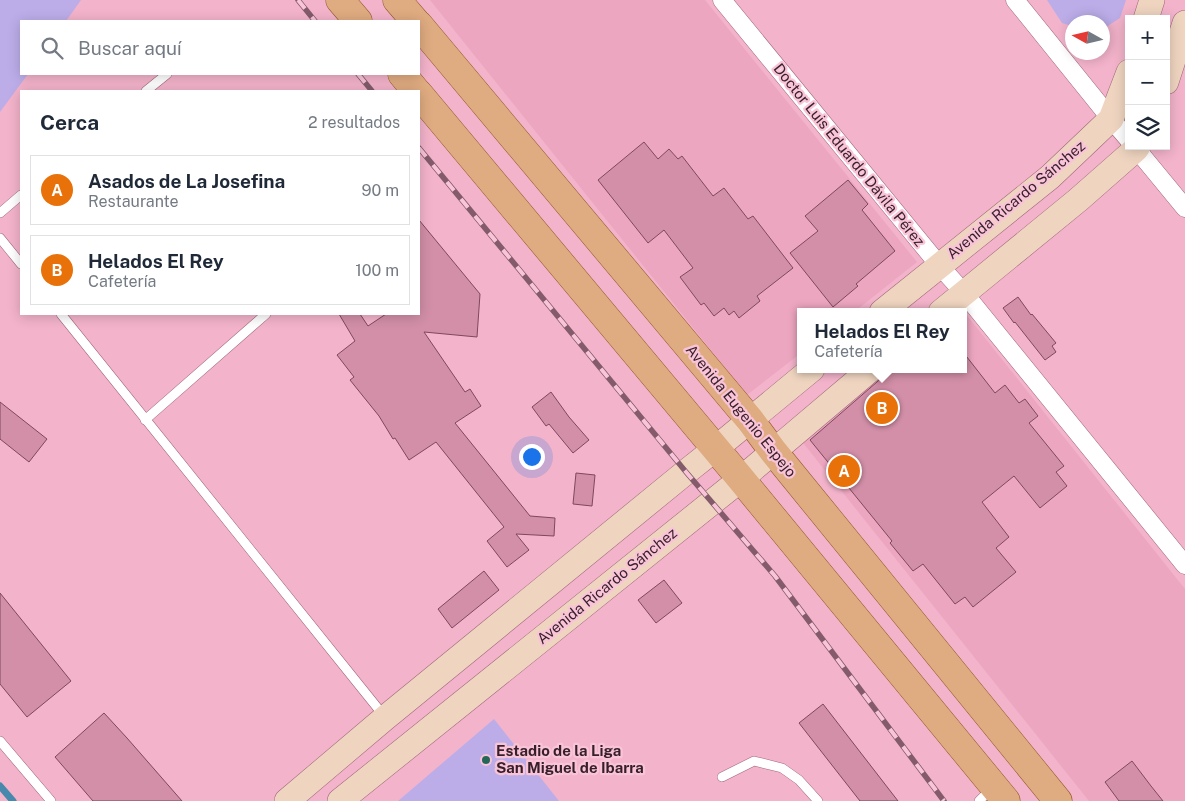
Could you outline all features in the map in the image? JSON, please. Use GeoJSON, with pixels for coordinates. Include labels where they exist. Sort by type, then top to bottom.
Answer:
{"type":"FeatureCollection","features":[{"type":"Feature","properties":{"kind":"main road"},"geometry":{"type":"LineString","coordinates":[[340,0],[357,20]]}},
{"type":"Feature","properties":{"kind":"main road"},"geometry":{"type":"LineString","coordinates":[[397,0],[414,20]]}},
{"type":"Feature","properties":{"kind":"main road"},"geometry":{"type":"LineString","coordinates":[[1147,15],[1152,0]]}},
{"type":"Feature","properties":{"kind":"main road"},"geometry":{"type":"LineString","coordinates":[[1172,75],[1185,24]]}},
{"type":"Feature","properties":{"kind":"main road","name":"Avenida Eugenio Espejo"},"geometry":{"type":"LineString","coordinates":[[420,26],[750,420],[773,451],[1058,801]]}},
{"type":"Feature","properties":{"kind":"main road"},"geometry":{"type":"LineString","coordinates":[[403,75],[415,90]]}},
{"type":"Feature","properties":{"kind":"main road","name":"Avenida Ricardo Sánchez"},"geometry":{"type":"LineString","coordinates":[[887,308],[1050,177],[1111,120],[1125,83]]}},
{"type":"Feature","properties":{"kind":"main road"},"geometry":{"type":"LineString","coordinates":[[420,95],[740,479],[993,796]]}},
{"type":"Feature","properties":{"kind":"main road"},"geometry":{"type":"LineString","coordinates":[[946,308],[1078,200],[1129,150]]}},
{"type":"Feature","properties":{"kind":"main road"},"geometry":{"type":"LineString","coordinates":[[287,801],[385,718],[807,373]]}},
{"type":"Feature","properties":{"kind":"main road","name":"Avenida Ricardo Sánchez"},"geometry":{"type":"LineString","coordinates":[[340,801],[740,479],[867,373]]}},
{"type":"Feature","properties":{"kind":"street","name":"Doctor Luis Eduardo Dávila Pérez"},"geometry":{"type":"LineString","coordinates":[[722,0],[938,265],[964,293],[1185,566]]}},
{"type":"Feature","properties":{"kind":"street"},"geometry":{"type":"LineString","coordinates":[[1015,0],[1125,135]]}},
{"type":"Feature","properties":{"kind":"street"},"geometry":{"type":"LineString","coordinates":[[1138,150],[1185,208]]}},
{"type":"Feature","properties":{"kind":"lane"},"geometry":{"type":"LineString","coordinates":[[147,90],[166,75]]}},
{"type":"Feature","properties":{"kind":"lane"},"geometry":{"type":"LineString","coordinates":[[0,213],[20,196]]}},
{"type":"Feature","properties":{"kind":"lane"},"geometry":{"type":"LineString","coordinates":[[0,238],[20,263]]}},
{"type":"Feature","properties":{"kind":"lane"},"geometry":{"type":"LineString","coordinates":[[62,315],[385,718]]}},
{"type":"Feature","properties":{"kind":"lane"},"geometry":{"type":"LineString","coordinates":[[145,420],[265,315]]}},
{"type":"Feature","properties":{"kind":"lane"},"geometry":{"type":"LineString","coordinates":[[0,741],[51,801]]}},
{"type":"Feature","properties":{"kind":"lane"},"geometry":{"type":"LineString","coordinates":[[722,777],[754,761],[782,768],[799,780],[818,801]]}},
{"type":"Feature","properties":{"kind":"shaded area"},"geometry":{"type":"Polygon","coordinates":[[[0,0],[81,0],[67,20],[20,20],[20,75],[27,75],[0,112],[0,0]]]}},
{"type":"Feature","properties":{"kind":"shaded area"},"geometry":{"type":"Polygon","coordinates":[[[430,0],[705,0],[917,262],[859,308],[797,308],[797,356],[747,395],[430,0]]]}},
{"type":"Feature","properties":{"kind":"shaded area"},"geometry":{"type":"Polygon","coordinates":[[[1047,0],[1126,0],[1120,18],[1110,24],[1110,15],[1065,15],[1065,24],[1062,23],[1047,0]]]}},
{"type":"Feature","properties":{"kind":"shaded area"},"geometry":{"type":"Polygon","coordinates":[[[967,316],[1185,589],[1185,801],[1089,801],[800,439],[881,373],[967,373],[967,316]]]}},
{"type":"Feature","properties":{"kind":"shaded area","name":"Estadio de la Liga San Miguel de Ibarra"},"geometry":{"type":"Polygon","coordinates":[[[494,719],[559,801],[398,801],[494,719]]]}},
{"type":"Feature","properties":{"kind":"building"},"geometry":{"type":"Polygon","coordinates":[[[644,142],[658,159],[669,149],[678,159],[682,156],[713,196],[724,188],[748,219],[753,216],[793,268],[757,296],[760,301],[739,318],[734,311],[729,315],[724,308],[714,316],[704,303],[701,305],[680,277],[693,268],[664,230],[648,243],[598,180],[644,142]]]}},
{"type":"Feature","properties":{"kind":"building"},"geometry":{"type":"Polygon","coordinates":[[[848,180],[868,204],[862,210],[895,251],[856,284],[858,286],[833,307],[790,253],[818,231],[805,216],[848,180]]]}},
{"type":"Feature","properties":{"kind":"building"},"geometry":{"type":"Polygon","coordinates":[[[420,221],[480,294],[477,337],[424,332],[465,392],[470,389],[481,406],[455,423],[530,516],[555,518],[554,536],[516,534],[529,550],[507,567],[487,541],[504,527],[436,442],[409,460],[379,416],[350,380],[354,377],[337,355],[355,341],[340,315],[361,315],[368,326],[384,315],[420,315],[420,221]]]}},
{"type":"Feature","properties":{"kind":"building"},"geometry":{"type":"Polygon","coordinates":[[[1018,297],[1056,343],[1052,346],[1056,352],[1045,360],[1003,308],[1018,297]]]}},
{"type":"Feature","properties":{"kind":"building"},"geometry":{"type":"Polygon","coordinates":[[[967,357],[995,393],[1005,385],[1019,403],[1025,399],[1038,416],[1029,423],[1064,466],[1056,472],[1067,486],[1040,508],[1014,476],[982,502],[1009,537],[996,548],[1016,572],[973,607],[965,597],[955,604],[923,564],[913,571],[890,543],[892,541],[810,440],[887,373],[967,373],[967,357]]]}},
{"type":"Feature","properties":{"kind":"building"},"geometry":{"type":"Polygon","coordinates":[[[551,392],[589,440],[573,453],[549,424],[546,426],[532,407],[551,392]]]}},
{"type":"Feature","properties":{"kind":"building"},"geometry":{"type":"Polygon","coordinates":[[[0,402],[47,439],[29,462],[0,439],[0,402]]]}},
{"type":"Feature","properties":{"kind":"building"},"geometry":{"type":"Polygon","coordinates":[[[576,473],[595,475],[592,506],[573,504],[576,473]]]}},
{"type":"Feature","properties":{"kind":"building"},"geometry":{"type":"Polygon","coordinates":[[[484,571],[499,590],[452,628],[438,609],[484,571]]]}},
{"type":"Feature","properties":{"kind":"building"},"geometry":{"type":"Polygon","coordinates":[[[664,580],[682,603],[656,623],[638,600],[664,580]]]}},
{"type":"Feature","properties":{"kind":"building"},"geometry":{"type":"Polygon","coordinates":[[[0,593],[71,681],[27,717],[0,684],[0,593]]]}},
{"type":"Feature","properties":{"kind":"building"},"geometry":{"type":"Polygon","coordinates":[[[823,704],[898,801],[860,801],[799,723],[823,704]]]}},
{"type":"Feature","properties":{"kind":"building"},"geometry":{"type":"Polygon","coordinates":[[[104,713],[182,801],[93,801],[55,757],[104,713]]]}},
{"type":"Feature","properties":{"kind":"building"},"geometry":{"type":"Polygon","coordinates":[[[1132,761],[1163,801],[1119,801],[1105,782],[1132,761]]]}},
{"type":"Feature","properties":{"kind":"waterway"},"geometry":{"type":"LineString","coordinates":[[0,786],[13,801]]}},
{"type":"Feature","properties":{"kind":"railway"},"geometry":{"type":"LineString","coordinates":[[298,0],[314,20]]}},
{"type":"Feature","properties":{"kind":"railway"},"geometry":{"type":"LineString","coordinates":[[359,75],[371,90]]}},
{"type":"Feature","properties":{"kind":"railway"},"geometry":{"type":"LineString","coordinates":[[420,149],[686,472],[775,576],[944,801]]}},
{"type":"Feature","properties":{"kind":"place","name":"Helados El Rey"},"geometry":{"type":"Point","coordinates":[882,408]}},
{"type":"Feature","properties":{"kind":"place","name":"Asados de La Josefina"},"geometry":{"type":"Point","coordinates":[844,471]}},
{"type":"Feature","properties":{"kind":"place","name":"Estadio de la Liga San Miguel de Ibarra"},"geometry":{"type":"Point","coordinates":[486,760]}}]}
